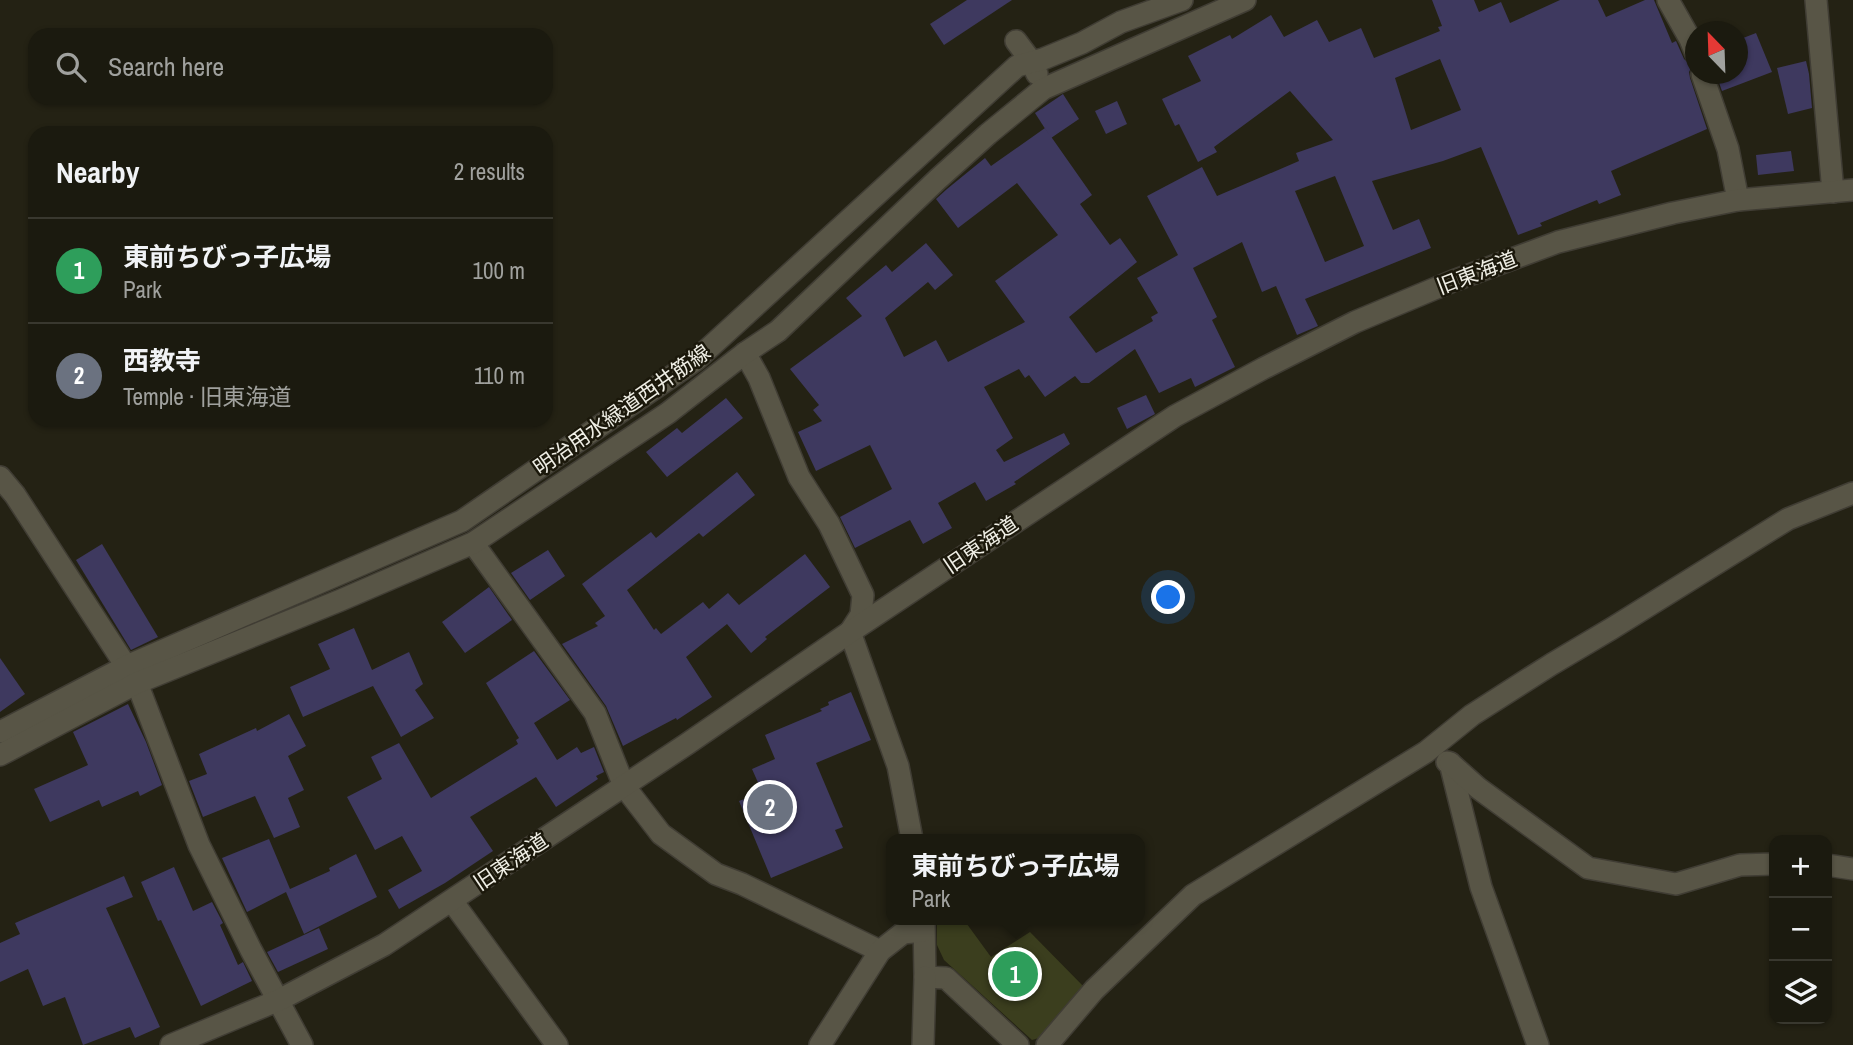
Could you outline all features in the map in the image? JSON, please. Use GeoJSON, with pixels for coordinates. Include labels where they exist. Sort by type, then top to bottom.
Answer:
{"type":"FeatureCollection","features":[{"type":"Feature","properties":{"kind":"street","name":"明治用水緑道西井筋線"},"geometry":{"type":"LineString","coordinates":[[0,733],[462,521],[697,359],[1017,66],[1043,59],[1082,43],[1121,22],[1182,0]]}},
{"type":"Feature","properties":{"kind":"street"},"geometry":{"type":"LineString","coordinates":[[0,755],[132,674],[341,600],[473,542],[668,413],[778,331],[938,179],[1043,89],[1211,7],[1245,0]]}},
{"type":"Feature","properties":{"kind":"street"},"geometry":{"type":"LineString","coordinates":[[1668,0],[1685,30]]}},
{"type":"Feature","properties":{"kind":"street"},"geometry":{"type":"LineString","coordinates":[[1815,0],[1843,191]]}},
{"type":"Feature","properties":{"kind":"street"},"geometry":{"type":"LineString","coordinates":[[1016,41],[1031,61],[1043,89]]}},
{"type":"Feature","properties":{"kind":"street"},"geometry":{"type":"LineString","coordinates":[[1705,84],[1728,149],[1738,200]]}},
{"type":"Feature","properties":{"kind":"street","name":"旧東海道"},"geometry":{"type":"LineString","coordinates":[[172,1045],[279,1000],[384,945],[1175,416],[1264,368],[1355,322],[1453,281],[1558,242],[1673,213],[1738,200],[1843,191]]}},
{"type":"Feature","properties":{"kind":"street"},"geometry":{"type":"LineString","coordinates":[[745,354],[759,379],[799,477],[829,524],[863,595],[861,615],[850,632],[898,766],[911,834]]}},
{"type":"Feature","properties":{"kind":"street"},"geometry":{"type":"LineString","coordinates":[[0,477],[15,495],[132,674],[200,845],[251,950],[302,1045]]}},
{"type":"Feature","properties":{"kind":"street"},"geometry":{"type":"LineString","coordinates":[[1047,1045],[1094,990],[1194,895],[1426,752],[1472,715],[1552,663],[1788,519],[1853,493]]}},
{"type":"Feature","properties":{"kind":"street"},"geometry":{"type":"LineString","coordinates":[[473,542],[595,713],[624,786],[661,834],[716,874],[880,951]]}},
{"type":"Feature","properties":{"kind":"street"},"geometry":{"type":"LineString","coordinates":[[1426,752],[1450,763],[1478,788],[1588,868],[1676,884],[1740,865],[1769,864]]}},
{"type":"Feature","properties":{"kind":"street"},"geometry":{"type":"LineString","coordinates":[[1450,763],[1481,887],[1538,1045]]}},
{"type":"Feature","properties":{"kind":"street"},"geometry":{"type":"LineString","coordinates":[[1832,866],[1853,869]]}},
{"type":"Feature","properties":{"kind":"street"},"geometry":{"type":"LineString","coordinates":[[452,901],[557,1045]]}},
{"type":"Feature","properties":{"kind":"street"},"geometry":{"type":"LineString","coordinates":[[820,1045],[880,951],[902,933],[923,926],[923,1045]]}},
{"type":"Feature","properties":{"kind":"street"},"geometry":{"type":"LineString","coordinates":[[925,977],[946,978],[1018,1045]]}},
{"type":"Feature","properties":{"kind":"green space"},"geometry":{"type":"Polygon","coordinates":[[[937,925],[968,925],[991,957],[1030,932],[1085,988],[1046,1036],[1032,1040],[944,960],[937,945],[937,925]]]}},
{"type":"Feature","properties":{"kind":"building"},"geometry":{"type":"Polygon","coordinates":[[[967,0],[1012,0],[944,45],[930,24],[967,0]]]}},
{"type":"Feature","properties":{"kind":"building"},"geometry":{"type":"Polygon","coordinates":[[[1432,0],[1474,0],[1479,12],[1501,2],[1510,23],[1560,0],[1598,0],[1606,17],[1645,0],[1654,0],[1672,43],[1676,41],[1685,60],[1685,84],[1692,84],[1707,129],[1611,171],[1621,195],[1599,204],[1597,200],[1518,235],[1481,147],[1372,181],[1393,230],[1419,219],[1431,248],[1305,299],[1318,326],[1297,335],[1276,286],[1262,292],[1242,242],[1193,268],[1217,317],[1212,320],[1235,367],[1195,387],[1191,378],[1159,393],[1135,349],[1089,383],[1081,383],[1075,376],[1045,397],[1029,375],[1025,378],[1019,369],[984,387],[1013,438],[996,450],[1004,462],[1064,433],[1070,444],[1014,482],[1016,484],[986,501],[975,482],[938,503],[952,528],[923,544],[910,520],[855,548],[840,517],[892,489],[870,445],[816,471],[798,432],[822,421],[813,410],[819,405],[790,369],[862,316],[846,298],[886,265],[892,272],[926,243],[953,275],[935,290],[928,282],[885,318],[904,357],[936,340],[948,362],[1025,322],[995,281],[1058,235],[1017,183],[958,228],[936,199],[947,189],[985,158],[991,166],[1045,128],[1092,195],[1080,204],[1110,245],[1120,238],[1137,262],[1069,317],[1096,353],[1153,321],[1151,317],[1158,313],[1137,278],[1178,255],[1147,196],[1202,167],[1217,196],[1299,161],[1296,153],[1333,140],[1290,91],[1214,147],[1217,152],[1198,162],[1179,124],[1175,126],[1162,99],[1201,81],[1188,56],[1230,35],[1232,39],[1271,15],[1284,37],[1317,20],[1329,42],[1361,28],[1374,58],[1440,31],[1438,27],[1442,26],[1432,0]],[[1440,59],[1395,78],[1411,130],[1461,110],[1440,59]],[[1335,176],[1295,191],[1325,262],[1364,246],[1335,176]]]}},
{"type":"Feature","properties":{"kind":"building"},"geometry":{"type":"Polygon","coordinates":[[[1756,33],[1772,72],[1748,81],[1748,36],[1756,33]]]}},
{"type":"Feature","properties":{"kind":"building"},"geometry":{"type":"Polygon","coordinates":[[[1806,61],[1812,108],[1788,114],[1777,68],[1806,61]]]}},
{"type":"Feature","properties":{"kind":"building"},"geometry":{"type":"Polygon","coordinates":[[[1720,84],[1740,84],[1722,91],[1720,84]]]}},
{"type":"Feature","properties":{"kind":"building"},"geometry":{"type":"Polygon","coordinates":[[[1063,94],[1079,119],[1051,138],[1035,113],[1063,94]]]}},
{"type":"Feature","properties":{"kind":"building"},"geometry":{"type":"Polygon","coordinates":[[[1117,101],[1127,124],[1106,134],[1095,111],[1117,101]]]}},
{"type":"Feature","properties":{"kind":"building"},"geometry":{"type":"Polygon","coordinates":[[[1791,151],[1794,171],[1758,175],[1756,155],[1791,151]]]}},
{"type":"Feature","properties":{"kind":"building"},"geometry":{"type":"Polygon","coordinates":[[[1146,395],[1155,414],[1127,429],[1117,408],[1146,395]]]}},
{"type":"Feature","properties":{"kind":"building"},"geometry":{"type":"Polygon","coordinates":[[[726,398],[743,418],[667,477],[646,452],[677,428],[682,433],[726,398]]]}},
{"type":"Feature","properties":{"kind":"building"},"geometry":{"type":"Polygon","coordinates":[[[737,472],[755,495],[703,537],[699,533],[627,590],[654,630],[656,628],[661,634],[703,602],[709,609],[728,593],[739,605],[805,554],[830,587],[765,637],[767,639],[751,653],[727,624],[686,657],[712,697],[677,720],[676,718],[623,746],[606,706],[562,644],[598,626],[595,623],[605,616],[582,584],[651,532],[656,538],[737,472]]]}},
{"type":"Feature","properties":{"kind":"building"},"geometry":{"type":"Polygon","coordinates":[[[102,544],[158,637],[131,650],[76,560],[102,544]]]}},
{"type":"Feature","properties":{"kind":"building"},"geometry":{"type":"Polygon","coordinates":[[[548,550],[565,576],[530,600],[511,573],[548,550]]]}},
{"type":"Feature","properties":{"kind":"building"},"geometry":{"type":"Polygon","coordinates":[[[489,587],[512,620],[465,653],[442,622],[489,587]]]}},
{"type":"Feature","properties":{"kind":"building"},"geometry":{"type":"Polygon","coordinates":[[[354,628],[372,670],[409,652],[423,684],[415,690],[434,718],[401,737],[373,686],[303,717],[290,687],[330,669],[318,644],[354,628]]]}},
{"type":"Feature","properties":{"kind":"building"},"geometry":{"type":"Polygon","coordinates":[[[534,651],[570,700],[534,723],[557,760],[577,747],[581,753],[594,747],[604,772],[596,776],[598,779],[556,807],[536,777],[470,817],[493,851],[399,909],[388,890],[422,871],[402,836],[375,850],[347,797],[382,779],[371,757],[399,743],[431,798],[518,744],[516,740],[519,738],[486,683],[534,651]]]}},
{"type":"Feature","properties":{"kind":"building"},"geometry":{"type":"Polygon","coordinates":[[[0,658],[25,694],[0,712],[0,658]]]}},
{"type":"Feature","properties":{"kind":"building"},"geometry":{"type":"Polygon","coordinates":[[[851,692],[871,740],[816,763],[843,827],[835,830],[843,848],[771,878],[739,801],[755,795],[753,790],[760,787],[752,769],[775,759],[765,735],[822,711],[820,709],[829,705],[828,702],[851,692]]]}},
{"type":"Feature","properties":{"kind":"building"},"geometry":{"type":"Polygon","coordinates":[[[128,704],[162,785],[140,796],[138,791],[102,807],[99,800],[50,822],[34,789],[88,765],[73,732],[128,704]]]}},
{"type":"Feature","properties":{"kind":"building"},"geometry":{"type":"Polygon","coordinates":[[[289,714],[306,746],[288,756],[304,790],[288,798],[300,827],[274,838],[255,796],[203,817],[189,781],[207,774],[199,754],[256,728],[257,731],[289,714]]]}},
{"type":"Feature","properties":{"kind":"building"},"geometry":{"type":"Polygon","coordinates":[[[269,839],[290,889],[330,871],[329,868],[356,854],[377,897],[304,934],[286,892],[247,912],[222,858],[269,839]]]}},
{"type":"Feature","properties":{"kind":"building"},"geometry":{"type":"Polygon","coordinates":[[[174,867],[193,911],[212,902],[223,923],[220,925],[238,965],[243,962],[252,981],[201,1006],[141,882],[174,867]]]}},
{"type":"Feature","properties":{"kind":"building"},"geometry":{"type":"Polygon","coordinates":[[[124,876],[133,897],[106,908],[160,1027],[135,1038],[130,1027],[83,1045],[65,997],[43,1006],[28,969],[0,982],[0,943],[20,934],[15,923],[124,876]]]}},
{"type":"Feature","properties":{"kind":"building"},"geometry":{"type":"Polygon","coordinates":[[[319,928],[328,949],[278,972],[267,952],[319,928]]]}},
{"type":"Feature","properties":{"kind":"place","name":"西教寺"},"geometry":{"type":"Point","coordinates":[770,807]}},
{"type":"Feature","properties":{"kind":"place","name":"東前ちびっ子広場"},"geometry":{"type":"Point","coordinates":[1015,974]}}]}
